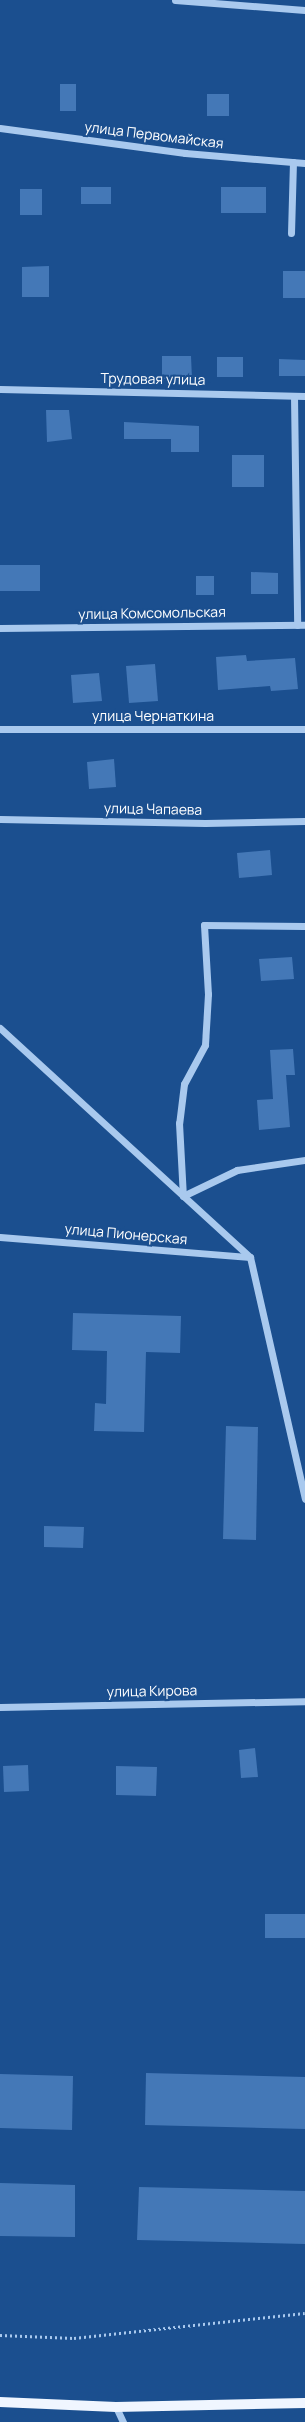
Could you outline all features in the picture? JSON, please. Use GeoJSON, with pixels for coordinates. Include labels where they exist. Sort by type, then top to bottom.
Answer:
{"type":"FeatureCollection","features":[{"type":"Feature","properties":{"kind":"main road"},"geometry":{"type":"LineString","coordinates":[[0,2402],[116,2407],[305,2403]]}},
{"type":"Feature","properties":{"kind":"street"},"geometry":{"type":"LineString","coordinates":[[175,0],[305,10]]}},
{"type":"Feature","properties":{"kind":"street","name":"улица Первомайская"},"geometry":{"type":"LineString","coordinates":[[0,128],[185,153],[305,163]]}},
{"type":"Feature","properties":{"kind":"street"},"geometry":{"type":"LineString","coordinates":[[291,232],[293,162]]}},
{"type":"Feature","properties":{"kind":"street","name":"Трудовая улица"},"geometry":{"type":"LineString","coordinates":[[0,389],[305,396]]}},
{"type":"Feature","properties":{"kind":"street"},"geometry":{"type":"LineString","coordinates":[[294,396],[301,625]]}},
{"type":"Feature","properties":{"kind":"street","name":"улица Комсомольская"},"geometry":{"type":"LineString","coordinates":[[0,628],[301,625]]}},
{"type":"Feature","properties":{"kind":"street","name":"улица Чернаткина"},"geometry":{"type":"LineString","coordinates":[[0,729],[305,729]]}},
{"type":"Feature","properties":{"kind":"street","name":"улица Чапаева"},"geometry":{"type":"LineString","coordinates":[[0,819],[205,823],[305,821]]}},
{"type":"Feature","properties":{"kind":"street"},"geometry":{"type":"LineString","coordinates":[[183,1196],[179,1123],[184,1084],[205,1045],[208,994],[204,925],[305,926]]}},
{"type":"Feature","properties":{"kind":"street"},"geometry":{"type":"LineString","coordinates":[[0,1028],[250,1257],[303,1474],[305,1499]]}},
{"type":"Feature","properties":{"kind":"street"},"geometry":{"type":"LineString","coordinates":[[183,1196],[237,1170],[305,1160]]}},
{"type":"Feature","properties":{"kind":"street","name":"улица Пионерская"},"geometry":{"type":"LineString","coordinates":[[0,1237],[250,1257]]}},
{"type":"Feature","properties":{"kind":"street","name":"улица Кирова"},"geometry":{"type":"LineString","coordinates":[[0,1707],[305,1701]]}},
{"type":"Feature","properties":{"kind":"street"},"geometry":{"type":"LineString","coordinates":[[116,2407],[123,2422]]}},
{"type":"Feature","properties":{"kind":"path"},"geometry":{"type":"LineString","coordinates":[[0,2335],[74,2338],[305,2313]]}},
{"type":"Feature","properties":{"kind":"building"},"geometry":{"type":"Polygon","coordinates":[[[60,84],[76,84],[76,111],[60,111],[60,84]]]}},
{"type":"Feature","properties":{"kind":"building"},"geometry":{"type":"Polygon","coordinates":[[[207,94],[229,94],[229,116],[207,116],[207,94]]]}},
{"type":"Feature","properties":{"kind":"building"},"geometry":{"type":"Polygon","coordinates":[[[81,187],[111,187],[111,204],[81,204],[81,187]]]}},
{"type":"Feature","properties":{"kind":"building"},"geometry":{"type":"Polygon","coordinates":[[[221,187],[266,187],[266,213],[221,213],[221,187]]]}},
{"type":"Feature","properties":{"kind":"building"},"geometry":{"type":"Polygon","coordinates":[[[20,189],[42,189],[42,215],[20,215],[20,189]]]}},
{"type":"Feature","properties":{"kind":"building"},"geometry":{"type":"Polygon","coordinates":[[[49,266],[49,297],[22,297],[22,267],[49,266]]]}},
{"type":"Feature","properties":{"kind":"building"},"geometry":{"type":"Polygon","coordinates":[[[283,271],[305,271],[305,298],[283,298],[283,271]]]}},
{"type":"Feature","properties":{"kind":"building"},"geometry":{"type":"Polygon","coordinates":[[[162,356],[191,356],[192,379],[162,379],[162,356]]]}},
{"type":"Feature","properties":{"kind":"building"},"geometry":{"type":"Polygon","coordinates":[[[217,357],[243,357],[243,377],[217,377],[217,357]]]}},
{"type":"Feature","properties":{"kind":"building"},"geometry":{"type":"Polygon","coordinates":[[[279,359],[305,360],[305,376],[279,376],[279,359]]]}},
{"type":"Feature","properties":{"kind":"building"},"geometry":{"type":"Polygon","coordinates":[[[46,410],[69,410],[72,439],[47,442],[46,410]]]}},
{"type":"Feature","properties":{"kind":"building"},"geometry":{"type":"Polygon","coordinates":[[[124,422],[199,426],[199,452],[171,452],[171,439],[124,439],[124,422]]]}},
{"type":"Feature","properties":{"kind":"building"},"geometry":{"type":"Polygon","coordinates":[[[232,455],[264,455],[264,487],[232,487],[232,455]]]}},
{"type":"Feature","properties":{"kind":"building"},"geometry":{"type":"Polygon","coordinates":[[[0,565],[40,565],[40,591],[0,591],[0,565]]]}},
{"type":"Feature","properties":{"kind":"building"},"geometry":{"type":"Polygon","coordinates":[[[251,572],[278,573],[278,594],[251,594],[251,572]]]}},
{"type":"Feature","properties":{"kind":"building"},"geometry":{"type":"Polygon","coordinates":[[[196,576],[214,576],[214,595],[196,595],[196,576]]]}},
{"type":"Feature","properties":{"kind":"building"},"geometry":{"type":"Polygon","coordinates":[[[246,655],[247,661],[295,658],[298,689],[271,691],[270,686],[218,690],[216,657],[246,655]]]}},
{"type":"Feature","properties":{"kind":"building"},"geometry":{"type":"Polygon","coordinates":[[[155,664],[158,701],[129,703],[126,666],[155,664]]]}},
{"type":"Feature","properties":{"kind":"building"},"geometry":{"type":"Polygon","coordinates":[[[99,673],[102,701],[73,703],[71,675],[99,673]]]}},
{"type":"Feature","properties":{"kind":"building"},"geometry":{"type":"Polygon","coordinates":[[[114,759],[116,787],[89,789],[87,762],[114,759]]]}},
{"type":"Feature","properties":{"kind":"building"},"geometry":{"type":"Polygon","coordinates":[[[270,850],[272,875],[239,878],[237,853],[270,850]]]}},
{"type":"Feature","properties":{"kind":"building"},"geometry":{"type":"Polygon","coordinates":[[[292,957],[294,979],[261,981],[259,959],[292,957]]]}},
{"type":"Feature","properties":{"kind":"building"},"geometry":{"type":"Polygon","coordinates":[[[293,1049],[295,1075],[286,1075],[290,1127],[259,1130],[257,1100],[273,1099],[270,1050],[293,1049]]]}},
{"type":"Feature","properties":{"kind":"building"},"geometry":{"type":"Polygon","coordinates":[[[73,1313],[181,1316],[180,1353],[146,1352],[144,1432],[94,1431],[95,1403],[106,1404],[107,1351],[72,1350],[73,1313]]]}},
{"type":"Feature","properties":{"kind":"building"},"geometry":{"type":"Polygon","coordinates":[[[226,1426],[258,1427],[256,1540],[223,1539],[226,1426]]]}},
{"type":"Feature","properties":{"kind":"building"},"geometry":{"type":"Polygon","coordinates":[[[44,1526],[84,1527],[83,1548],[44,1547],[44,1526]]]}},
{"type":"Feature","properties":{"kind":"building"},"geometry":{"type":"Polygon","coordinates":[[[255,1748],[258,1777],[241,1778],[239,1750],[255,1748]]]}},
{"type":"Feature","properties":{"kind":"building"},"geometry":{"type":"Polygon","coordinates":[[[28,1765],[29,1791],[4,1792],[3,1766],[28,1765]]]}},
{"type":"Feature","properties":{"kind":"building"},"geometry":{"type":"Polygon","coordinates":[[[116,1766],[157,1767],[156,1796],[116,1795],[116,1766]]]}},
{"type":"Feature","properties":{"kind":"building"},"geometry":{"type":"Polygon","coordinates":[[[265,1914],[305,1914],[305,1938],[265,1938],[265,1914]]]}},
{"type":"Feature","properties":{"kind":"building"},"geometry":{"type":"Polygon","coordinates":[[[146,2073],[305,2077],[305,2129],[145,2125],[146,2073]]]}},
{"type":"Feature","properties":{"kind":"building"},"geometry":{"type":"Polygon","coordinates":[[[0,2074],[73,2076],[72,2130],[0,2128],[0,2074]]]}},
{"type":"Feature","properties":{"kind":"building"},"geometry":{"type":"Polygon","coordinates":[[[0,2183],[75,2185],[75,2237],[0,2236],[0,2183]]]}},
{"type":"Feature","properties":{"kind":"building"},"geometry":{"type":"Polygon","coordinates":[[[139,2187],[305,2191],[305,2244],[137,2240],[139,2187]]]}}]}
